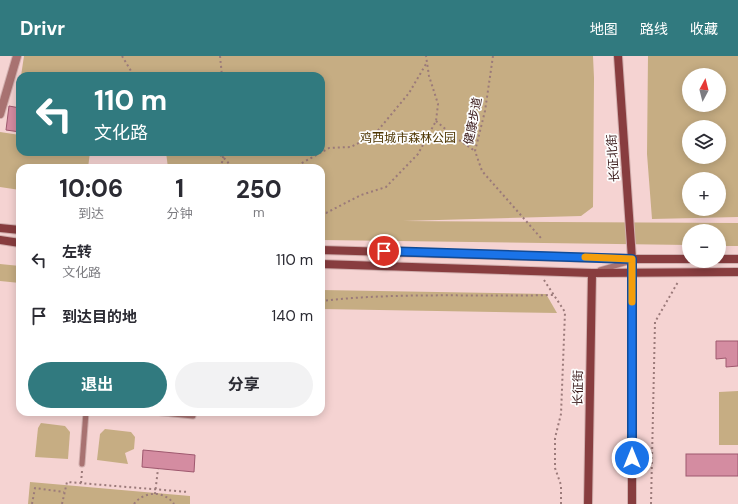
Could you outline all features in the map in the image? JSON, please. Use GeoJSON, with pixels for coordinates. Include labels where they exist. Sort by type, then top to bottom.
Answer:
{"type":"FeatureCollection","features":[{"type":"Feature","properties":{"kind":"main road","name":"长征北街"},"geometry":{"type":"LineString","coordinates":[[618,56],[635,259]]}},
{"type":"Feature","properties":{"kind":"main road"},"geometry":{"type":"LineString","coordinates":[[0,228],[16,230]]}},
{"type":"Feature","properties":{"kind":"main road"},"geometry":{"type":"LineString","coordinates":[[0,240],[16,242]]}},
{"type":"Feature","properties":{"kind":"main road"},"geometry":{"type":"LineString","coordinates":[[325,250],[682,259]]}},
{"type":"Feature","properties":{"kind":"main road"},"geometry":{"type":"LineString","coordinates":[[632,504],[632,273],[635,259]]}},
{"type":"Feature","properties":{"kind":"main road"},"geometry":{"type":"LineString","coordinates":[[726,259],[738,259]]}},
{"type":"Feature","properties":{"kind":"main road"},"geometry":{"type":"LineString","coordinates":[[325,264],[592,273],[738,272]]}},
{"type":"Feature","properties":{"kind":"main road","name":"长征街"},"geometry":{"type":"LineString","coordinates":[[588,504],[592,273]]}},
{"type":"Feature","properties":{"kind":"street"},"geometry":{"type":"LineString","coordinates":[[0,114],[17,56]]}},
{"type":"Feature","properties":{"kind":"lane"},"geometry":{"type":"LineString","coordinates":[[592,273],[635,259]]}},
{"type":"Feature","properties":{"kind":"lane"},"geometry":{"type":"LineString","coordinates":[[82,464],[86,416]]}},
{"type":"Feature","properties":{"kind":"path"},"geometry":{"type":"LineString","coordinates":[[122,56],[129,72]]}},
{"type":"Feature","properties":{"kind":"path"},"geometry":{"type":"LineString","coordinates":[[220,56],[222,72]]}},
{"type":"Feature","properties":{"kind":"path"},"geometry":{"type":"LineString","coordinates":[[325,213],[360,195],[386,187],[418,154],[436,122],[438,104],[429,76],[426,56]]}},
{"type":"Feature","properties":{"kind":"path","name":"健康步道"},"geometry":{"type":"LineString","coordinates":[[493,56],[485,111],[475,151],[482,172],[541,238]]}},
{"type":"Feature","properties":{"kind":"path"},"geometry":{"type":"LineString","coordinates":[[325,150],[329,148],[351,147],[375,134],[409,93],[427,63]]}},
{"type":"Feature","properties":{"kind":"path"},"geometry":{"type":"LineString","coordinates":[[436,122],[475,151]]}},
{"type":"Feature","properties":{"kind":"path"},"geometry":{"type":"LineString","coordinates":[[301,164],[315,156]]}},
{"type":"Feature","properties":{"kind":"path"},"geometry":{"type":"LineString","coordinates":[[222,164],[224,157]]}},
{"type":"Feature","properties":{"kind":"path"},"geometry":{"type":"LineString","coordinates":[[224,157],[230,164]]}},
{"type":"Feature","properties":{"kind":"path"},"geometry":{"type":"LineString","coordinates":[[538,271],[565,312],[561,414],[555,438],[555,468],[561,485],[561,504]]}},
{"type":"Feature","properties":{"kind":"path"},"geometry":{"type":"LineString","coordinates":[[651,504],[655,322],[684,273]]}},
{"type":"Feature","properties":{"kind":"path"},"geometry":{"type":"LineString","coordinates":[[325,301],[364,296],[406,294],[498,296],[554,295]]}},
{"type":"Feature","properties":{"kind":"path"},"geometry":{"type":"LineString","coordinates":[[155,494],[158,469]]}},
{"type":"Feature","properties":{"kind":"path"},"geometry":{"type":"LineString","coordinates":[[62,504],[67,482],[188,492]]}},
{"type":"Feature","properties":{"kind":"path"},"geometry":{"type":"LineString","coordinates":[[32,504],[36,488],[64,492]]}},
{"type":"Feature","properties":{"kind":"path"},"geometry":{"type":"LineString","coordinates":[[134,504],[143,496],[155,494],[165,496],[174,504]]}},
{"type":"Feature","properties":{"kind":"green space","name":"鸡西城市森林公园"},"geometry":{"type":"Polygon","coordinates":[[[24,56],[593,56],[593,207],[581,216],[403,221],[738,223],[738,246],[726,246],[726,224],[682,224],[682,245],[325,240],[325,164],[168,164],[166,156],[325,156],[325,72],[22,72],[24,56]]]}},
{"type":"Feature","properties":{"kind":"green space"},"geometry":{"type":"Polygon","coordinates":[[[648,56],[738,56],[738,217],[652,219],[647,154],[648,56]]]}},
{"type":"Feature","properties":{"kind":"green space"},"geometry":{"type":"Polygon","coordinates":[[[0,132],[16,134],[16,156],[90,156],[88,164],[16,164],[16,189],[0,187],[0,132]]]}},
{"type":"Feature","properties":{"kind":"green space"},"geometry":{"type":"Polygon","coordinates":[[[0,264],[16,266],[16,283],[0,281],[0,264]]]}},
{"type":"Feature","properties":{"kind":"green space"},"geometry":{"type":"Polygon","coordinates":[[[325,290],[546,294],[557,313],[325,309],[325,290]]]}},
{"type":"Feature","properties":{"kind":"green space"},"geometry":{"type":"Polygon","coordinates":[[[738,391],[738,445],[719,445],[719,392],[738,391]]]}},
{"type":"Feature","properties":{"kind":"green space"},"geometry":{"type":"Polygon","coordinates":[[[41,423],[65,426],[70,432],[68,459],[35,457],[38,428],[41,423]]]}},
{"type":"Feature","properties":{"kind":"green space"},"geometry":{"type":"Polygon","coordinates":[[[105,429],[131,432],[135,437],[134,449],[125,453],[128,464],[97,460],[100,434],[105,429]]]}},
{"type":"Feature","properties":{"kind":"green space"},"geometry":{"type":"Polygon","coordinates":[[[30,482],[190,496],[190,504],[28,504],[30,482]]]}},
{"type":"Feature","properties":{"kind":"building"},"geometry":{"type":"Polygon","coordinates":[[[9,106],[16,107],[16,131],[6,130],[9,106]]]}},
{"type":"Feature","properties":{"kind":"building"},"geometry":{"type":"Polygon","coordinates":[[[716,341],[738,341],[738,366],[726,367],[726,358],[716,359],[716,341]]]}},
{"type":"Feature","properties":{"kind":"building"},"geometry":{"type":"Polygon","coordinates":[[[143,450],[195,455],[194,472],[142,467],[143,450]]]}},
{"type":"Feature","properties":{"kind":"building"},"geometry":{"type":"Polygon","coordinates":[[[686,454],[738,454],[738,476],[686,476],[686,454]]]}},
{"type":"Feature","properties":{"kind":"slow traffic"},"geometry":{"type":"LineString","coordinates":[[585,257],[632,259],[632,302]]}},
{"type":"Feature","properties":{"kind":"route"},"geometry":{"type":"LineString","coordinates":[[384,251],[632,259],[632,458]]}}]}
